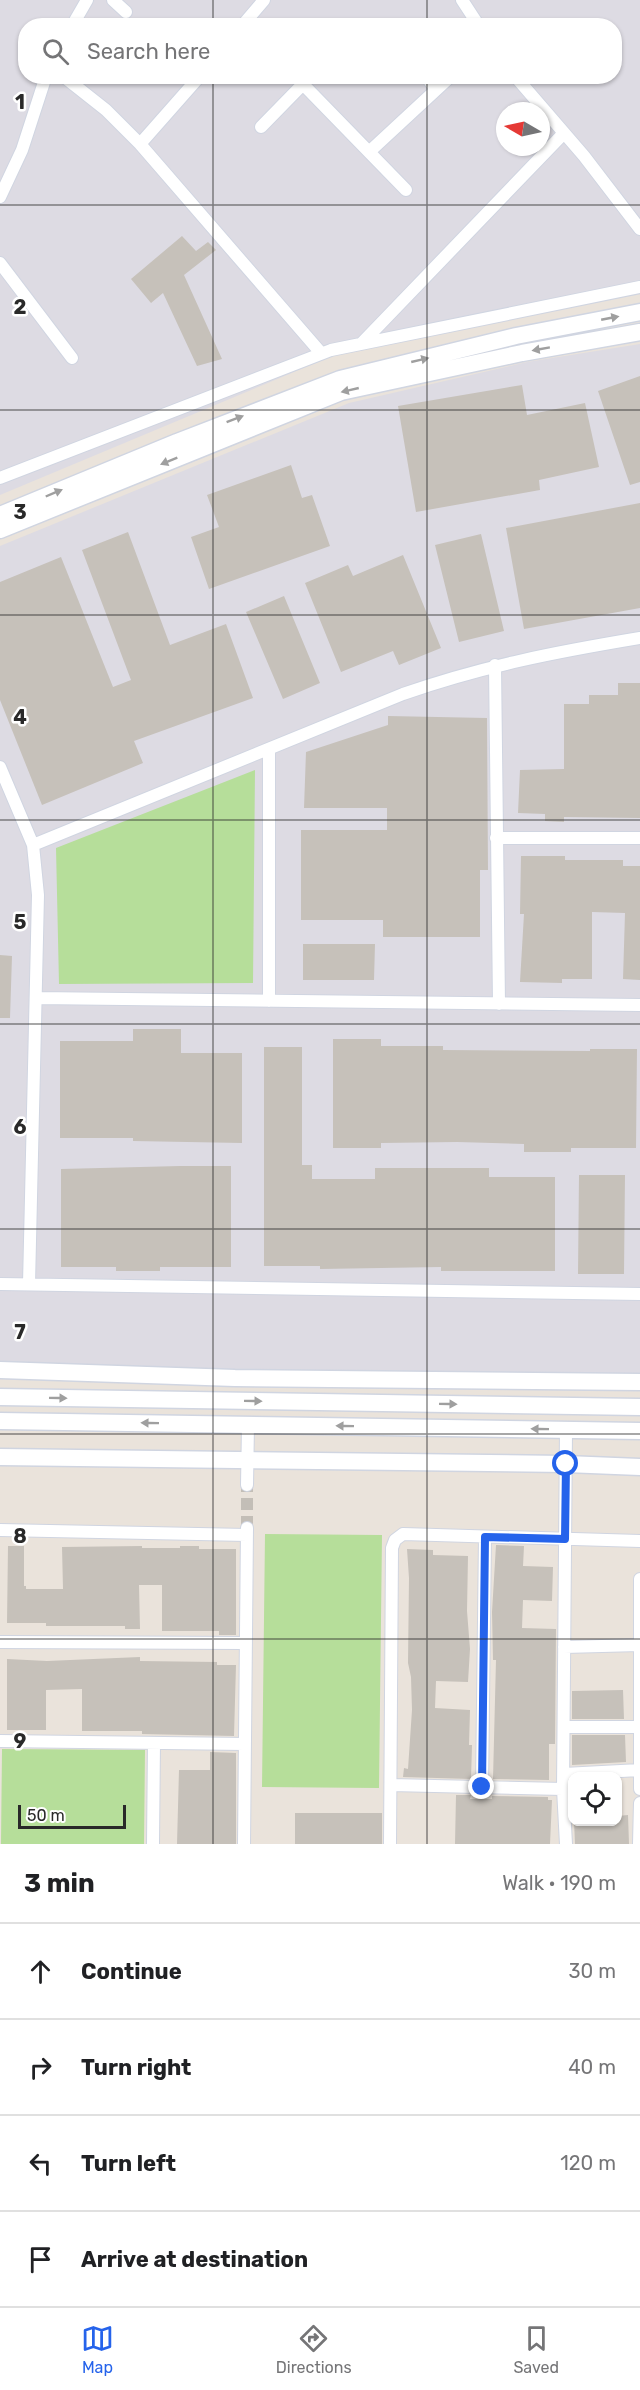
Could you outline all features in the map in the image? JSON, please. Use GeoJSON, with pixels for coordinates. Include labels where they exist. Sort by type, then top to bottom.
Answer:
{"type":"FeatureCollection","features":[{"type":"Feature","properties":{"kind":"street"},"geometry":{"type":"LineString","coordinates":[[77,18],[87,0]]}},
{"type":"Feature","properties":{"kind":"street"},"geometry":{"type":"LineString","coordinates":[[113,0],[126,12]]}},
{"type":"Feature","properties":{"kind":"street"},"geometry":{"type":"LineString","coordinates":[[250,18],[264,0]]}},
{"type":"Feature","properties":{"kind":"street"},"geometry":{"type":"LineString","coordinates":[[462,0],[474,18]]}},
{"type":"Feature","properties":{"kind":"street"},"geometry":{"type":"LineString","coordinates":[[0,197],[22,150],[43,84]]}},
{"type":"Feature","properties":{"kind":"street"},"geometry":{"type":"LineString","coordinates":[[73,84],[106,110],[177,184],[321,353]]}},
{"type":"Feature","properties":{"kind":"street"},"geometry":{"type":"LineString","coordinates":[[140,144],[193,84]]}},
{"type":"Feature","properties":{"kind":"street"},"geometry":{"type":"LineString","coordinates":[[261,127],[296,84]]}},
{"type":"Feature","properties":{"kind":"street"},"geometry":{"type":"LineString","coordinates":[[303,84],[406,190]]}},
{"type":"Feature","properties":{"kind":"street"},"geometry":{"type":"LineString","coordinates":[[432,84],[436,90]]}},
{"type":"Feature","properties":{"kind":"street"},"geometry":{"type":"LineString","coordinates":[[369,152],[442,84]]}},
{"type":"Feature","properties":{"kind":"street"},"geometry":{"type":"LineString","coordinates":[[522,84],[640,229]]}},
{"type":"Feature","properties":{"kind":"street"},"geometry":{"type":"LineString","coordinates":[[361,344],[564,133]]}},
{"type":"Feature","properties":{"kind":"street"},"geometry":{"type":"LineString","coordinates":[[0,263],[72,358]]}},
{"type":"Feature","properties":{"kind":"street"},"geometry":{"type":"LineString","coordinates":[[0,478],[321,353],[640,287]]}},
{"type":"Feature","properties":{"kind":"street"},"geometry":{"type":"LineString","coordinates":[[0,515],[177,442],[340,379],[516,336],[640,312]]}},
{"type":"Feature","properties":{"kind":"street"},"geometry":{"type":"LineString","coordinates":[[0,530],[341,392],[522,353],[640,332]]}},
{"type":"Feature","properties":{"kind":"street"},"geometry":{"type":"LineString","coordinates":[[33,845],[403,694],[495,665],[640,638]]}},
{"type":"Feature","properties":{"kind":"street"},"geometry":{"type":"LineString","coordinates":[[495,665],[500,1004]]}},
{"type":"Feature","properties":{"kind":"street"},"geometry":{"type":"LineString","coordinates":[[269,749],[269,1001]]}},
{"type":"Feature","properties":{"kind":"street"},"geometry":{"type":"LineString","coordinates":[[0,767],[33,845],[38,894],[29,1284]]}},
{"type":"Feature","properties":{"kind":"street"},"geometry":{"type":"LineString","coordinates":[[496,838],[640,838]]}},
{"type":"Feature","properties":{"kind":"street"},"geometry":{"type":"LineString","coordinates":[[36,998],[640,1005]]}},
{"type":"Feature","properties":{"kind":"street"},"geometry":{"type":"LineString","coordinates":[[0,1284],[640,1294]]}},
{"type":"Feature","properties":{"kind":"street"},"geometry":{"type":"LineString","coordinates":[[0,1370],[200,1377],[640,1383]]}},
{"type":"Feature","properties":{"kind":"street"},"geometry":{"type":"LineString","coordinates":[[0,1397],[640,1407]]}},
{"type":"Feature","properties":{"kind":"street"},"geometry":{"type":"LineString","coordinates":[[0,1421],[640,1431]]}},
{"type":"Feature","properties":{"kind":"street"},"geometry":{"type":"LineString","coordinates":[[247,1485],[248,1425]]}},
{"type":"Feature","properties":{"kind":"street"},"geometry":{"type":"LineString","coordinates":[[566,1430],[563,1789],[566,1844]]}},
{"type":"Feature","properties":{"kind":"street"},"geometry":{"type":"LineString","coordinates":[[0,1457],[566,1464],[640,1467]]}},
{"type":"Feature","properties":{"kind":"street"},"geometry":{"type":"LineString","coordinates":[[0,1530],[247,1531],[244,1844]]}},
{"type":"Feature","properties":{"kind":"street"},"geometry":{"type":"LineString","coordinates":[[390,1844],[392,1548],[395,1540],[403,1534],[640,1540]]}},
{"type":"Feature","properties":{"kind":"street"},"geometry":{"type":"LineString","coordinates":[[482,1787],[485,1537]]}},
{"type":"Feature","properties":{"kind":"street"},"geometry":{"type":"LineString","coordinates":[[640,1579],[640,1789]]}},
{"type":"Feature","properties":{"kind":"street"},"geometry":{"type":"LineString","coordinates":[[0,1642],[246,1643]]}},
{"type":"Feature","properties":{"kind":"street"},"geometry":{"type":"LineString","coordinates":[[564,1647],[640,1645]]}},
{"type":"Feature","properties":{"kind":"street"},"geometry":{"type":"LineString","coordinates":[[564,1727],[640,1727]]}},
{"type":"Feature","properties":{"kind":"street"},"geometry":{"type":"LineString","coordinates":[[0,1741],[245,1744]]}},
{"type":"Feature","properties":{"kind":"street"},"geometry":{"type":"LineString","coordinates":[[153,1844],[154,1743]]}},
{"type":"Feature","properties":{"kind":"street"},"geometry":{"type":"LineString","coordinates":[[564,1774],[640,1770]]}},
{"type":"Feature","properties":{"kind":"street"},"geometry":{"type":"LineString","coordinates":[[391,1785],[563,1789]]}},
{"type":"Feature","properties":{"kind":"street"},"geometry":{"type":"LineString","coordinates":[[639,1844],[640,1803]]}},
{"type":"Feature","properties":{"kind":"shaded area"},"geometry":{"type":"Polygon","coordinates":[[[0,0],[640,0],[640,292],[335,355],[0,495],[0,0]]]}},
{"type":"Feature","properties":{"kind":"shaded area"},"geometry":{"type":"Polygon","coordinates":[[[640,344],[640,1378],[0,1370],[0,546],[349,403],[527,362],[640,344]]]}},
{"type":"Feature","properties":{"kind":"green space"},"geometry":{"type":"Polygon","coordinates":[[[255,770],[253,983],[59,984],[56,848],[255,770]]]}},
{"type":"Feature","properties":{"kind":"green space"},"geometry":{"type":"Polygon","coordinates":[[[265,1534],[382,1535],[379,1788],[262,1787],[265,1534]]]}},
{"type":"Feature","properties":{"kind":"green space"},"geometry":{"type":"Polygon","coordinates":[[[2,1749],[145,1750],[144,1844],[1,1844],[2,1749]]]}},
{"type":"Feature","properties":{"kind":"building"},"geometry":{"type":"Polygon","coordinates":[[[182,236],[196,251],[208,242],[216,250],[184,275],[222,359],[197,366],[163,293],[151,303],[131,279],[182,236]]]}},
{"type":"Feature","properties":{"kind":"building"},"geometry":{"type":"Polygon","coordinates":[[[640,376],[640,482],[630,485],[598,391],[640,376]]]}},
{"type":"Feature","properties":{"kind":"building"},"geometry":{"type":"Polygon","coordinates":[[[522,385],[527,415],[585,403],[599,467],[539,480],[540,490],[416,512],[398,406],[522,385]]]}},
{"type":"Feature","properties":{"kind":"building"},"geometry":{"type":"Polygon","coordinates":[[[291,465],[302,498],[312,495],[330,546],[209,589],[191,537],[219,527],[207,495],[291,465]]]}},
{"type":"Feature","properties":{"kind":"building"},"geometry":{"type":"Polygon","coordinates":[[[640,503],[640,608],[524,629],[506,528],[640,503]]]}},
{"type":"Feature","properties":{"kind":"building"},"geometry":{"type":"Polygon","coordinates":[[[128,532],[170,645],[226,624],[253,698],[134,741],[143,763],[42,805],[0,700],[0,582],[61,557],[113,687],[131,680],[82,550],[128,532]]]}},
{"type":"Feature","properties":{"kind":"building"},"geometry":{"type":"Polygon","coordinates":[[[481,534],[504,631],[459,642],[435,545],[481,534]]]}},
{"type":"Feature","properties":{"kind":"building"},"geometry":{"type":"Polygon","coordinates":[[[403,555],[441,648],[399,665],[393,651],[341,672],[305,583],[348,565],[353,576],[403,555]]]}},
{"type":"Feature","properties":{"kind":"building"},"geometry":{"type":"Polygon","coordinates":[[[284,596],[320,683],[283,699],[246,612],[284,596]]]}},
{"type":"Feature","properties":{"kind":"building"},"geometry":{"type":"Polygon","coordinates":[[[618,683],[640,683],[640,818],[564,817],[564,822],[545,821],[545,814],[518,813],[520,770],[564,769],[564,704],[589,704],[589,695],[618,695],[618,683]]]}},
{"type":"Feature","properties":{"kind":"building"},"geometry":{"type":"Polygon","coordinates":[[[388,716],[487,718],[488,870],[480,870],[480,937],[383,937],[383,920],[301,920],[301,830],[387,830],[387,808],[304,808],[306,752],[388,725],[388,716]]]}},
{"type":"Feature","properties":{"kind":"building"},"geometry":{"type":"Polygon","coordinates":[[[521,856],[565,856],[565,860],[623,860],[623,866],[640,866],[640,980],[623,979],[625,913],[592,912],[592,979],[562,979],[562,983],[520,982],[524,914],[520,914],[521,856]]]}},
{"type":"Feature","properties":{"kind":"building"},"geometry":{"type":"Polygon","coordinates":[[[303,944],[375,944],[374,980],[303,980],[303,944]]]}},
{"type":"Feature","properties":{"kind":"building"},"geometry":{"type":"Polygon","coordinates":[[[0,955],[12,956],[10,1018],[0,1018],[0,955]]]}},
{"type":"Feature","properties":{"kind":"building"},"geometry":{"type":"Polygon","coordinates":[[[133,1029],[181,1029],[181,1053],[242,1053],[242,1143],[133,1141],[133,1138],[60,1138],[60,1041],[133,1041],[133,1029]]]}},
{"type":"Feature","properties":{"kind":"building"},"geometry":{"type":"Polygon","coordinates":[[[333,1039],[381,1039],[381,1046],[443,1046],[443,1050],[637,1049],[636,1148],[571,1148],[571,1152],[524,1152],[524,1144],[457,1142],[381,1143],[381,1148],[333,1148],[333,1039]]]}},
{"type":"Feature","properties":{"kind":"building"},"geometry":{"type":"Polygon","coordinates":[[[264,1047],[302,1047],[302,1165],[312,1165],[312,1179],[375,1179],[375,1168],[489,1168],[489,1177],[555,1177],[555,1271],[441,1271],[441,1267],[320,1269],[320,1266],[264,1266],[264,1047]]]}},
{"type":"Feature","properties":{"kind":"building"},"geometry":{"type":"Polygon","coordinates":[[[231,1166],[231,1267],[160,1267],[160,1271],[116,1271],[116,1267],[61,1267],[61,1169],[231,1166]]]}},
{"type":"Feature","properties":{"kind":"building"},"geometry":{"type":"Polygon","coordinates":[[[579,1175],[625,1175],[624,1274],[578,1274],[579,1175]]]}},
{"type":"Feature","properties":{"kind":"building"},"geometry":{"type":"Polygon","coordinates":[[[496,1545],[524,1546],[523,1566],[553,1567],[552,1601],[523,1600],[522,1628],[556,1629],[555,1744],[549,1744],[549,1780],[493,1779],[496,1660],[493,1660],[492,1612],[496,1545]]]}},
{"type":"Feature","properties":{"kind":"building"},"geometry":{"type":"Polygon","coordinates":[[[8,1546],[24,1546],[24,1586],[26,1589],[63,1589],[62,1547],[180,1548],[180,1546],[199,1546],[199,1549],[236,1549],[236,1635],[219,1635],[219,1631],[162,1631],[162,1585],[139,1585],[140,1629],[125,1629],[125,1626],[46,1626],[46,1623],[7,1623],[8,1546]]]}},
{"type":"Feature","properties":{"kind":"building"},"geometry":{"type":"Polygon","coordinates":[[[407,1549],[433,1550],[433,1555],[468,1556],[467,1611],[470,1649],[468,1682],[436,1681],[435,1708],[470,1710],[471,1779],[403,1777],[404,1768],[408,1769],[412,1710],[411,1677],[408,1663],[407,1549]]]}},
{"type":"Feature","properties":{"kind":"building"},"geometry":{"type":"Polygon","coordinates":[[[140,1657],[140,1661],[217,1662],[217,1665],[236,1665],[234,1736],[142,1734],[142,1731],[82,1731],[82,1689],[46,1690],[46,1730],[7,1730],[7,1659],[47,1661],[140,1657]]]}},
{"type":"Feature","properties":{"kind":"building"},"geometry":{"type":"Polygon","coordinates":[[[623,1690],[624,1719],[572,1719],[572,1691],[623,1690]]]}},
{"type":"Feature","properties":{"kind":"building"},"geometry":{"type":"Polygon","coordinates":[[[572,1735],[625,1735],[626,1762],[572,1765],[572,1735]]]}},
{"type":"Feature","properties":{"kind":"building"},"geometry":{"type":"Polygon","coordinates":[[[210,1752],[236,1753],[236,1844],[177,1844],[179,1770],[210,1770],[210,1752]]]}},
{"type":"Feature","properties":{"kind":"building"},"geometry":{"type":"Polygon","coordinates":[[[456,1795],[471,1795],[470,1799],[492,1799],[492,1796],[548,1797],[548,1800],[552,1800],[550,1844],[455,1844],[456,1795]]]}},
{"type":"Feature","properties":{"kind":"building"},"geometry":{"type":"Polygon","coordinates":[[[295,1813],[382,1813],[382,1844],[295,1844],[295,1813]]]}},
{"type":"Feature","properties":{"kind":"building"},"geometry":{"type":"Polygon","coordinates":[[[628,1815],[629,1844],[575,1844],[574,1826],[622,1826],[622,1816],[628,1815]]]}},
{"type":"Feature","properties":{"kind":"tunnel"},"geometry":{"type":"LineString","coordinates":[[247,1485],[247,1528]]}},
{"type":"Feature","properties":{"kind":"route"},"geometry":{"type":"LineString","coordinates":[[482,1787],[485,1537],[565,1539],[566,1464]]}}]}
